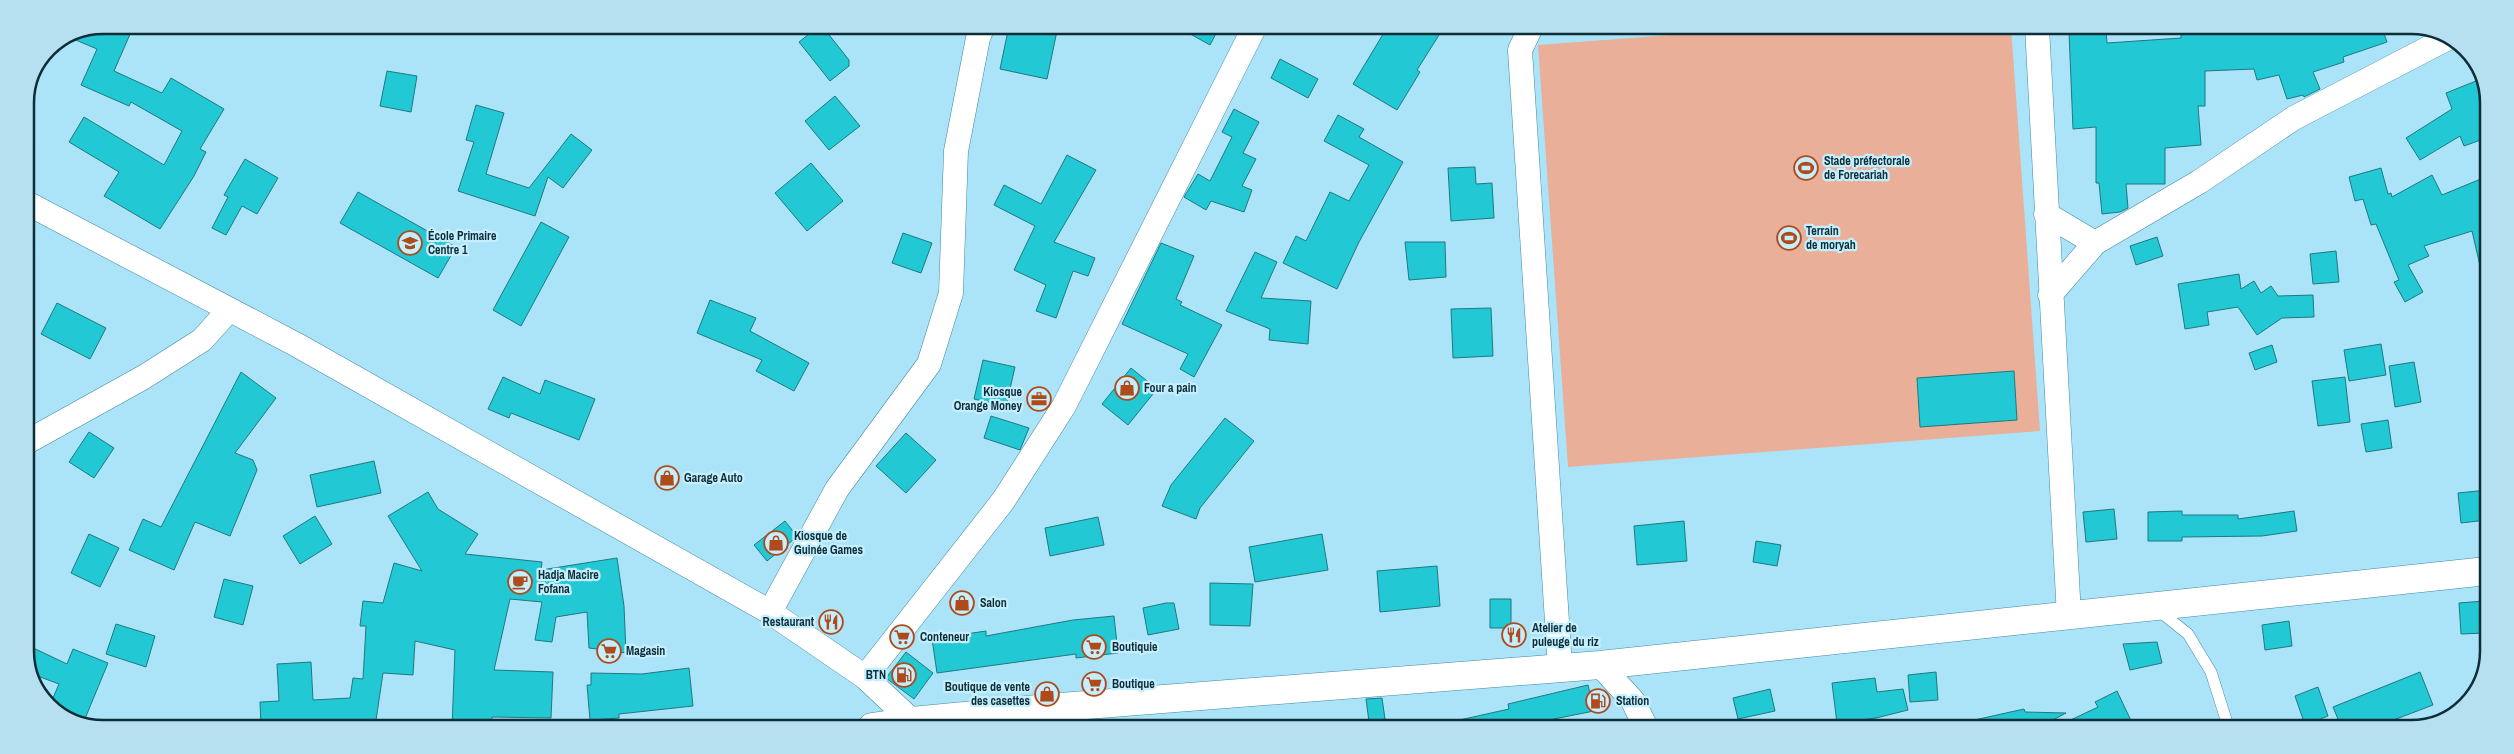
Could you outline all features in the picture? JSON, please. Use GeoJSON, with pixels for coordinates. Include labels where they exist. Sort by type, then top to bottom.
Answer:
{"type":"FeatureCollection","features":[{"type":"Feature","properties":{"kind":"street"},"geometry":{"type":"LineString","coordinates":[[770,612],[837,489],[929,364],[951,293],[956,151],[980,34]]}},
{"type":"Feature","properties":{"kind":"street"},"geometry":{"type":"LineString","coordinates":[[865,677],[1003,501],[1064,406],[1251,34]]}},
{"type":"Feature","properties":{"kind":"street"},"geometry":{"type":"LineString","coordinates":[[1528,34],[1520,50],[1560,668]]}},
{"type":"Feature","properties":{"kind":"street"},"geometry":{"type":"LineString","coordinates":[[2037,34],[2050,295],[2069,616]]}},
{"type":"Feature","properties":{"kind":"street"},"geometry":{"type":"LineString","coordinates":[[2050,295],[2095,243],[2198,182],[2294,118],[2442,41]]}},
{"type":"Feature","properties":{"kind":"street"},"geometry":{"type":"LineString","coordinates":[[34,207],[297,345],[770,612],[865,677],[911,720]]}},
{"type":"Feature","properties":{"kind":"street"},"geometry":{"type":"LineString","coordinates":[[2046,214],[2095,243]]}},
{"type":"Feature","properties":{"kind":"street"},"geometry":{"type":"LineString","coordinates":[[34,438],[144,377],[202,340],[229,310]]}},
{"type":"Feature","properties":{"kind":"street"},"geometry":{"type":"LineString","coordinates":[[959,720],[1052,718],[1600,665],[2480,572]]}},
{"type":"Feature","properties":{"kind":"street"},"geometry":{"type":"LineString","coordinates":[[1600,665],[1633,701],[1642,720]]}},
{"type":"Feature","properties":{"kind":"street"},"geometry":{"type":"LineString","coordinates":[[1633,701],[1634,720]]}},
{"type":"Feature","properties":{"kind":"lane"},"geometry":{"type":"LineString","coordinates":[[2155,607],[2188,634],[2210,672],[2226,720]]}},
{"type":"Feature","properties":{"kind":"shaded area","name":"Terrain de moryah"},"geometry":{"type":"Polygon","coordinates":[[[1684,34],[2012,34],[2040,431],[1568,467],[1538,45],[1684,34]]]}},
{"type":"Feature","properties":{"kind":"building"},"geometry":{"type":"Polygon","coordinates":[[[130,34],[114,71],[162,93],[171,78],[224,109],[200,149],[206,152],[194,176],[160,229],[104,196],[119,172],[69,142],[84,117],[164,165],[182,131],[131,102],[129,106],[81,85],[97,49],[75,40],[89,35],[130,34]]]}},
{"type":"Feature","properties":{"kind":"building"},"geometry":{"type":"Polygon","coordinates":[[[809,34],[828,34],[849,60],[849,66],[830,81],[799,42],[809,34]]]}},
{"type":"Feature","properties":{"kind":"building"},"geometry":{"type":"Polygon","coordinates":[[[1007,34],[1056,34],[1047,79],[1000,69],[1007,34]]]}},
{"type":"Feature","properties":{"kind":"building"},"geometry":{"type":"Polygon","coordinates":[[[1190,34],[1216,34],[1210,45],[1190,34]]]}},
{"type":"Feature","properties":{"kind":"building"},"geometry":{"type":"Polygon","coordinates":[[[1383,34],[1440,34],[1417,70],[1420,72],[1397,110],[1353,84],[1383,34]]]}},
{"type":"Feature","properties":{"kind":"building"},"geometry":{"type":"Polygon","coordinates":[[[2069,34],[2106,34],[2107,43],[2181,38],[2181,34],[2384,34],[2387,42],[2343,57],[2344,62],[2313,72],[2320,89],[2304,97],[2303,95],[2287,99],[2279,75],[2257,80],[2254,69],[2205,71],[2205,106],[2198,106],[2201,145],[2165,148],[2165,184],[2126,184],[2128,208],[2120,212],[2102,214],[2099,183],[2096,183],[2096,127],[2073,129],[2069,34]]]}},
{"type":"Feature","properties":{"kind":"building"},"geometry":{"type":"Polygon","coordinates":[[[1280,59],[1318,79],[1308,98],[1271,78],[1280,59]]]}},
{"type":"Feature","properties":{"kind":"building"},"geometry":{"type":"Polygon","coordinates":[[[387,71],[417,76],[411,112],[380,106],[387,71]]]}},
{"type":"Feature","properties":{"kind":"building"},"geometry":{"type":"Polygon","coordinates":[[[2476,81],[2480,98],[2480,140],[2464,146],[2460,136],[2420,160],[2406,138],[2452,109],[2446,93],[2476,81]]]}},
{"type":"Feature","properties":{"kind":"building"},"geometry":{"type":"Polygon","coordinates":[[[835,96],[860,126],[829,150],[805,121],[835,96]]]}},
{"type":"Feature","properties":{"kind":"building"},"geometry":{"type":"Polygon","coordinates":[[[476,105],[504,113],[486,174],[529,188],[571,134],[592,150],[563,188],[548,177],[535,216],[458,191],[474,142],[466,140],[476,105]]]}},
{"type":"Feature","properties":{"kind":"building"},"geometry":{"type":"Polygon","coordinates":[[[1234,109],[1259,122],[1243,153],[1256,159],[1242,186],[1252,190],[1244,212],[1211,201],[1206,210],[1184,197],[1198,174],[1210,181],[1232,137],[1222,132],[1234,109]]]}},
{"type":"Feature","properties":{"kind":"building"},"geometry":{"type":"Polygon","coordinates":[[[1338,115],[1364,129],[1359,137],[1403,162],[1359,242],[1337,289],[1283,263],[1296,236],[1306,241],[1330,192],[1349,201],[1369,165],[1324,141],[1338,115]]]}},
{"type":"Feature","properties":{"kind":"building"},"geometry":{"type":"Polygon","coordinates":[[[1067,155],[1096,170],[1054,242],[1095,258],[1088,276],[1073,271],[1056,318],[1036,311],[1046,285],[1014,270],[1035,226],[994,205],[1004,185],[1041,204],[1067,155]]]}},
{"type":"Feature","properties":{"kind":"building"},"geometry":{"type":"Polygon","coordinates":[[[245,159],[278,178],[257,214],[242,206],[226,235],[212,228],[228,197],[224,195],[245,159]]]}},
{"type":"Feature","properties":{"kind":"building"},"geometry":{"type":"Polygon","coordinates":[[[811,163],[843,201],[807,231],[775,193],[811,163]]]}},
{"type":"Feature","properties":{"kind":"building"},"geometry":{"type":"Polygon","coordinates":[[[1475,167],[1476,184],[1492,183],[1494,218],[1451,221],[1448,168],[1475,167]]]}},
{"type":"Feature","properties":{"kind":"building"},"geometry":{"type":"Polygon","coordinates":[[[2381,168],[2388,194],[2391,193],[2392,197],[2432,175],[2442,195],[2480,179],[2480,266],[2472,231],[2424,246],[2429,256],[2408,265],[2423,292],[2405,302],[2394,282],[2399,280],[2376,224],[2371,225],[2363,199],[2355,201],[2349,177],[2381,168]]]}},
{"type":"Feature","properties":{"kind":"building"},"geometry":{"type":"Polygon","coordinates":[[[358,192],[456,247],[438,278],[340,223],[358,192]]]}},
{"type":"Feature","properties":{"kind":"building"},"geometry":{"type":"Polygon","coordinates":[[[541,222],[569,237],[521,326],[493,310],[541,222]]]}},
{"type":"Feature","properties":{"kind":"building"},"geometry":{"type":"Polygon","coordinates":[[[903,233],[932,243],[921,273],[892,263],[903,233]]]}},
{"type":"Feature","properties":{"kind":"building"},"geometry":{"type":"Polygon","coordinates":[[[2157,237],[2163,256],[2136,265],[2130,246],[2157,237]]]}},
{"type":"Feature","properties":{"kind":"building"},"geometry":{"type":"Polygon","coordinates":[[[1405,242],[1445,242],[1446,277],[1409,280],[1405,242]]]}},
{"type":"Feature","properties":{"kind":"building"},"geometry":{"type":"Polygon","coordinates":[[[1161,243],[1194,256],[1176,299],[1182,302],[1180,305],[1222,325],[1194,377],[1180,369],[1188,354],[1122,324],[1161,243]]]}},
{"type":"Feature","properties":{"kind":"building"},"geometry":{"type":"Polygon","coordinates":[[[2336,251],[2339,282],[2313,284],[2310,254],[2336,251]]]}},
{"type":"Feature","properties":{"kind":"building"},"geometry":{"type":"Polygon","coordinates":[[[1255,252],[1277,262],[1261,298],[1311,301],[1308,344],[1269,340],[1270,329],[1226,311],[1255,252]]]}},
{"type":"Feature","properties":{"kind":"building"},"geometry":{"type":"Polygon","coordinates":[[[2239,274],[2241,289],[2254,281],[2261,293],[2271,286],[2278,296],[2313,295],[2314,317],[2282,318],[2257,335],[2238,307],[2207,312],[2209,325],[2185,329],[2178,284],[2239,274]]]}},
{"type":"Feature","properties":{"kind":"building"},"geometry":{"type":"Polygon","coordinates":[[[710,300],[756,318],[750,331],[809,363],[794,391],[756,371],[762,360],[697,333],[710,300]]]}},
{"type":"Feature","properties":{"kind":"building"},"geometry":{"type":"Polygon","coordinates":[[[57,303],[106,328],[90,359],[41,334],[57,303]]]}},
{"type":"Feature","properties":{"kind":"building"},"geometry":{"type":"Polygon","coordinates":[[[1491,308],[1493,356],[1453,358],[1451,309],[1491,308]]]}},
{"type":"Feature","properties":{"kind":"building"},"geometry":{"type":"Polygon","coordinates":[[[2381,344],[2386,375],[2349,381],[2344,350],[2381,344]]]}},
{"type":"Feature","properties":{"kind":"building"},"geometry":{"type":"Polygon","coordinates":[[[2272,345],[2277,362],[2255,370],[2249,353],[2272,345]]]}},
{"type":"Feature","properties":{"kind":"building"},"geometry":{"type":"Polygon","coordinates":[[[983,360],[1015,367],[1006,406],[974,399],[983,360]]]}},
{"type":"Feature","properties":{"kind":"building"},"geometry":{"type":"Polygon","coordinates":[[[2414,362],[2421,402],[2395,407],[2389,366],[2414,362]]]}},
{"type":"Feature","properties":{"kind":"building"},"geometry":{"type":"Polygon","coordinates":[[[1131,368],[1157,389],[1128,425],[1102,404],[1131,368]]]}},
{"type":"Feature","properties":{"kind":"building"},"geometry":{"type":"Polygon","coordinates":[[[2014,371],[2017,420],[1920,427],[1917,378],[2014,371]]]}},
{"type":"Feature","properties":{"kind":"building"},"geometry":{"type":"Polygon","coordinates":[[[241,372],[276,398],[235,453],[253,460],[257,470],[230,536],[195,522],[174,570],[129,550],[143,519],[161,527],[241,372]]]}},
{"type":"Feature","properties":{"kind":"building"},"geometry":{"type":"Polygon","coordinates":[[[503,377],[540,394],[545,380],[595,399],[579,440],[511,413],[509,418],[488,409],[503,377]]]}},
{"type":"Feature","properties":{"kind":"building"},"geometry":{"type":"Polygon","coordinates":[[[2345,377],[2350,422],[2318,426],[2312,381],[2345,377]]]}},
{"type":"Feature","properties":{"kind":"building"},"geometry":{"type":"Polygon","coordinates":[[[991,416],[1029,428],[1020,450],[984,438],[991,416]]]}},
{"type":"Feature","properties":{"kind":"building"},"geometry":{"type":"Polygon","coordinates":[[[1225,418],[1254,441],[1200,508],[1196,519],[1162,506],[1171,485],[1225,418]]]}},
{"type":"Feature","properties":{"kind":"building"},"geometry":{"type":"Polygon","coordinates":[[[2388,420],[2392,448],[2366,452],[2361,424],[2388,420]]]}},
{"type":"Feature","properties":{"kind":"building"},"geometry":{"type":"Polygon","coordinates":[[[89,432],[114,448],[94,478],[69,462],[89,432]]]}},
{"type":"Feature","properties":{"kind":"building"},"geometry":{"type":"Polygon","coordinates":[[[906,433],[936,460],[906,493],[876,466],[906,433]]]}},
{"type":"Feature","properties":{"kind":"building"},"geometry":{"type":"Polygon","coordinates":[[[374,461],[381,493],[317,507],[310,475],[374,461]]]}},
{"type":"Feature","properties":{"kind":"building"},"geometry":{"type":"Polygon","coordinates":[[[2480,491],[2480,521],[2461,523],[2458,493],[2480,491]]]}},
{"type":"Feature","properties":{"kind":"building"},"geometry":{"type":"Polygon","coordinates":[[[428,492],[438,509],[478,534],[465,554],[542,562],[541,570],[617,558],[624,606],[626,653],[589,648],[587,612],[556,617],[552,642],[535,640],[542,602],[510,599],[494,670],[553,672],[551,718],[492,717],[492,720],[452,720],[455,650],[415,641],[413,675],[383,673],[376,720],[261,720],[260,702],[279,701],[277,664],[311,662],[313,700],[350,698],[353,678],[363,679],[366,626],[360,626],[363,601],[383,603],[394,563],[422,571],[388,516],[428,492]]]}},
{"type":"Feature","properties":{"kind":"building"},"geometry":{"type":"Polygon","coordinates":[[[2114,509],[2117,539],[2086,542],[2083,512],[2114,509]]]}},
{"type":"Feature","properties":{"kind":"building"},"geometry":{"type":"Polygon","coordinates":[[[2182,511],[2182,515],[2238,515],[2238,519],[2294,511],[2297,531],[2262,536],[2182,537],[2182,541],[2148,541],[2148,512],[2182,511]]]}},
{"type":"Feature","properties":{"kind":"building"},"geometry":{"type":"Polygon","coordinates":[[[315,516],[332,544],[300,564],[283,536],[315,516]]]}},
{"type":"Feature","properties":{"kind":"building"},"geometry":{"type":"Polygon","coordinates":[[[1098,517],[1104,545],[1050,556],[1045,528],[1098,517]]]}},
{"type":"Feature","properties":{"kind":"building"},"geometry":{"type":"Polygon","coordinates":[[[785,521],[796,535],[793,540],[767,561],[754,545],[785,521]]]}},
{"type":"Feature","properties":{"kind":"building"},"geometry":{"type":"Polygon","coordinates":[[[1684,521],[1687,561],[1637,565],[1634,526],[1684,521]]]}},
{"type":"Feature","properties":{"kind":"building"},"geometry":{"type":"Polygon","coordinates":[[[89,534],[119,548],[100,587],[71,573],[89,534]]]}},
{"type":"Feature","properties":{"kind":"building"},"geometry":{"type":"Polygon","coordinates":[[[1322,534],[1328,570],[1255,582],[1249,547],[1322,534]]]}},
{"type":"Feature","properties":{"kind":"building"},"geometry":{"type":"Polygon","coordinates":[[[1756,541],[1781,545],[1777,566],[1753,562],[1756,541]]]}},
{"type":"Feature","properties":{"kind":"building"},"geometry":{"type":"Polygon","coordinates":[[[1437,566],[1440,606],[1380,612],[1377,571],[1437,566]]]}},
{"type":"Feature","properties":{"kind":"building"},"geometry":{"type":"Polygon","coordinates":[[[224,579],[253,586],[243,625],[214,617],[224,579]]]}},
{"type":"Feature","properties":{"kind":"building"},"geometry":{"type":"Polygon","coordinates":[[[1210,583],[1253,584],[1250,626],[1210,625],[1210,583]]]}},
{"type":"Feature","properties":{"kind":"building"},"geometry":{"type":"Polygon","coordinates":[[[1490,599],[1511,599],[1511,628],[1490,628],[1490,599]]]}},
{"type":"Feature","properties":{"kind":"building"},"geometry":{"type":"Polygon","coordinates":[[[2480,601],[2480,633],[2461,634],[2459,603],[2480,601]]]}},
{"type":"Feature","properties":{"kind":"building"},"geometry":{"type":"Polygon","coordinates":[[[1174,603],[1179,629],[1148,635],[1143,608],[1174,603]]]}},
{"type":"Feature","properties":{"kind":"building"},"geometry":{"type":"Polygon","coordinates":[[[1114,616],[1118,653],[1076,658],[1076,654],[937,673],[932,639],[986,631],[986,636],[1073,620],[1114,616]]]}},
{"type":"Feature","properties":{"kind":"building"},"geometry":{"type":"Polygon","coordinates":[[[2289,621],[2292,646],[2265,650],[2262,625],[2289,621]]]}},
{"type":"Feature","properties":{"kind":"building"},"geometry":{"type":"Polygon","coordinates":[[[116,624],[155,636],[146,667],[106,654],[116,624]]]}},
{"type":"Feature","properties":{"kind":"building"},"geometry":{"type":"Polygon","coordinates":[[[2157,642],[2162,663],[2130,670],[2123,644],[2157,642]]]}},
{"type":"Feature","properties":{"kind":"building"},"geometry":{"type":"Polygon","coordinates":[[[34,648],[67,664],[73,649],[108,663],[85,718],[64,709],[53,699],[59,684],[38,676],[34,648]]]}},
{"type":"Feature","properties":{"kind":"building"},"geometry":{"type":"Polygon","coordinates":[[[906,652],[933,673],[914,699],[886,678],[906,652]]]}},
{"type":"Feature","properties":{"kind":"building"},"geometry":{"type":"Polygon","coordinates":[[[689,668],[693,706],[619,714],[619,718],[590,720],[587,685],[591,685],[591,673],[642,674],[689,668]]]}},
{"type":"Feature","properties":{"kind":"building"},"geometry":{"type":"Polygon","coordinates":[[[1936,672],[1938,700],[1910,702],[1908,675],[1936,672]]]}},
{"type":"Feature","properties":{"kind":"building"},"geometry":{"type":"Polygon","coordinates":[[[2420,672],[2433,705],[2394,720],[2338,720],[2333,707],[2420,672]]]}},
{"type":"Feature","properties":{"kind":"building"},"geometry":{"type":"Polygon","coordinates":[[[1875,678],[1877,692],[1903,689],[1908,710],[1876,718],[1837,720],[1832,683],[1875,678]]]}},
{"type":"Feature","properties":{"kind":"building"},"geometry":{"type":"Polygon","coordinates":[[[1588,685],[1594,711],[1549,720],[1460,720],[1509,709],[1508,704],[1588,685]]]}},
{"type":"Feature","properties":{"kind":"building"},"geometry":{"type":"Polygon","coordinates":[[[2318,687],[2328,716],[2318,720],[2303,720],[2295,696],[2318,687]]]}},
{"type":"Feature","properties":{"kind":"building"},"geometry":{"type":"Polygon","coordinates":[[[1770,689],[1775,711],[1738,719],[1733,698],[1770,689]]]}},
{"type":"Feature","properties":{"kind":"building"},"geometry":{"type":"Polygon","coordinates":[[[2117,691],[2131,720],[2071,720],[2098,707],[2095,702],[2117,691]]]}},
{"type":"Feature","properties":{"kind":"building"},"geometry":{"type":"Polygon","coordinates":[[[1382,698],[1385,719],[1369,720],[1366,699],[1382,698]]]}},
{"type":"Feature","properties":{"kind":"building"},"geometry":{"type":"Polygon","coordinates":[[[2024,709],[2025,712],[2066,713],[2053,720],[1974,720],[2024,709]]]}},
{"type":"Feature","properties":{"kind":"place","name":"Stade préfectorale de Forecariah"},"geometry":{"type":"Point","coordinates":[1806,168]}},
{"type":"Feature","properties":{"kind":"place","name":"Terrain de moryah"},"geometry":{"type":"Point","coordinates":[1789,238]}},
{"type":"Feature","properties":{"kind":"place","name":"École Primaire Centre 1"},"geometry":{"type":"Point","coordinates":[410,243]}},
{"type":"Feature","properties":{"kind":"place","name":"Four a pain"},"geometry":{"type":"Point","coordinates":[1127,388]}},
{"type":"Feature","properties":{"kind":"place","name":"Kiosque Orange Money"},"geometry":{"type":"Point","coordinates":[1039,399]}},
{"type":"Feature","properties":{"kind":"place","name":"Garage Auto"},"geometry":{"type":"Point","coordinates":[667,478]}},
{"type":"Feature","properties":{"kind":"place","name":"Kiosque de Guinée Games"},"geometry":{"type":"Point","coordinates":[776,543]}},
{"type":"Feature","properties":{"kind":"place","name":"Hadja Macire Fofana"},"geometry":{"type":"Point","coordinates":[520,582]}},
{"type":"Feature","properties":{"kind":"place","name":"Salon"},"geometry":{"type":"Point","coordinates":[962,603]}},
{"type":"Feature","properties":{"kind":"place","name":"Restaurant"},"geometry":{"type":"Point","coordinates":[831,622]}},
{"type":"Feature","properties":{"kind":"place","name":"Atelier de puleuge du riz"},"geometry":{"type":"Point","coordinates":[1514,635]}},
{"type":"Feature","properties":{"kind":"place","name":"Conteneur"},"geometry":{"type":"Point","coordinates":[902,637]}},
{"type":"Feature","properties":{"kind":"place","name":"Boutiquie"},"geometry":{"type":"Point","coordinates":[1094,647]}},
{"type":"Feature","properties":{"kind":"place","name":"Magasin"},"geometry":{"type":"Point","coordinates":[609,651]}},
{"type":"Feature","properties":{"kind":"place","name":"BTN"},"geometry":{"type":"Point","coordinates":[904,675]}},
{"type":"Feature","properties":{"kind":"place","name":"Boutique"},"geometry":{"type":"Point","coordinates":[1094,684]}},
{"type":"Feature","properties":{"kind":"place","name":"Boutique de vente des casettes"},"geometry":{"type":"Point","coordinates":[1047,694]}},
{"type":"Feature","properties":{"kind":"place","name":"Station"},"geometry":{"type":"Point","coordinates":[1598,701]}}]}
